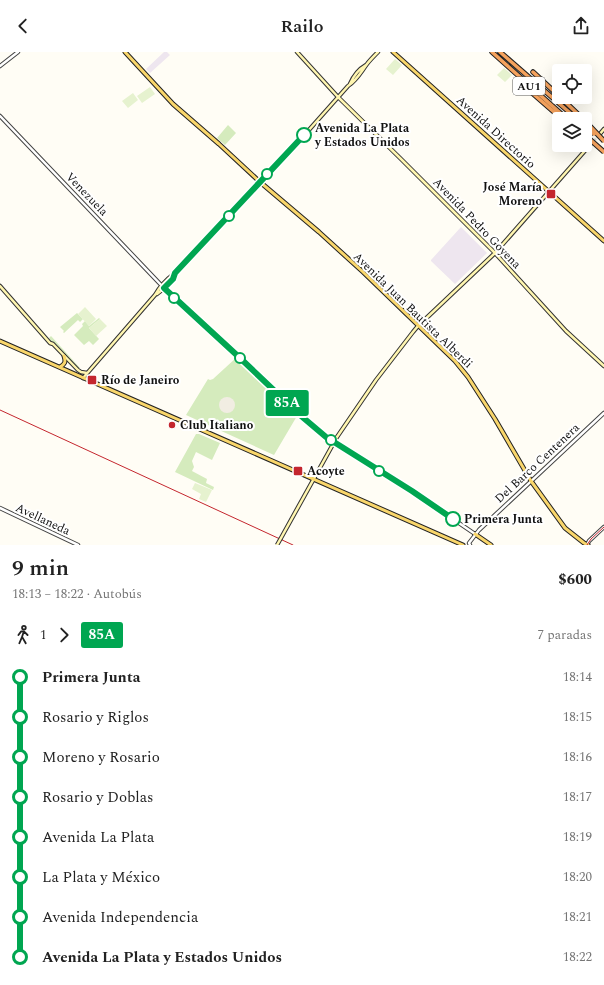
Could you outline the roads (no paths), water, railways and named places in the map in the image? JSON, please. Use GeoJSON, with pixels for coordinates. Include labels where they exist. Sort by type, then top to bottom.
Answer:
{"type":"FeatureCollection","features":[{"type":"Feature","properties":{"kind":"highway","name":"AU1"},"geometry":{"type":"LineString","coordinates":[[492,52],[559,112]]}},
{"type":"Feature","properties":{"kind":"highway","name":"AU1"},"geometry":{"type":"LineString","coordinates":[[500,52],[569,112]]}},
{"type":"Feature","properties":{"kind":"highway"},"geometry":{"type":"LineString","coordinates":[[533,72],[552,90]]}},
{"type":"Feature","properties":{"kind":"highway"},"geometry":{"type":"LineString","coordinates":[[522,85],[554,112]]}},
{"type":"Feature","properties":{"kind":"highway"},"geometry":{"type":"LineString","coordinates":[[567,104],[575,112]]}},
{"type":"Feature","properties":{"kind":"highway"},"geometry":{"type":"LineString","coordinates":[[592,129],[604,142]]}},
{"type":"Feature","properties":{"kind":"highway"},"geometry":{"type":"LineString","coordinates":[[592,132],[604,142]]}},
{"type":"Feature","properties":{"kind":"highway"},"geometry":{"type":"LineString","coordinates":[[592,143],[604,153]]}},
{"type":"Feature","properties":{"kind":"main road","name":"Avenida Juan Bautista Alberdi"},"geometry":{"type":"LineString","coordinates":[[125,52],[173,104],[363,272],[455,361],[468,377],[532,481],[565,528],[588,545]]}},
{"type":"Feature","properties":{"kind":"main road","name":"Avenida Pedro Goyena"},"geometry":{"type":"LineString","coordinates":[[296,52],[338,97],[495,253],[566,331],[604,367]]}},
{"type":"Feature","properties":{"kind":"main road"},"geometry":{"type":"LineString","coordinates":[[350,84],[358,72],[378,52]]}},
{"type":"Feature","properties":{"kind":"main road","name":"Avenida Directorio"},"geometry":{"type":"LineString","coordinates":[[394,52],[604,241]]}},
{"type":"Feature","properties":{"kind":"main road"},"geometry":{"type":"LineString","coordinates":[[83,378],[170,276],[175,273],[354,81],[364,70],[366,65]]}},
{"type":"Feature","properties":{"kind":"main road"},"geometry":{"type":"LineString","coordinates":[[354,81],[358,72]]}},
{"type":"Feature","properties":{"kind":"main road"},"geometry":{"type":"LineString","coordinates":[[599,135],[604,129]]}},
{"type":"Feature","properties":{"kind":"main road"},"geometry":{"type":"LineString","coordinates":[[277,545],[334,442],[376,380],[418,326],[495,253],[584,152]]}},
{"type":"Feature","properties":{"kind":"main road"},"geometry":{"type":"LineString","coordinates":[[0,286],[50,343],[54,344],[78,370],[88,373]]}},
{"type":"Feature","properties":{"kind":"main road"},"geometry":{"type":"LineString","coordinates":[[0,341],[463,545]]}},
{"type":"Feature","properties":{"kind":"main road"},"geometry":{"type":"LineString","coordinates":[[60,367],[65,363],[64,356]]}},
{"type":"Feature","properties":{"kind":"main road"},"geometry":{"type":"LineString","coordinates":[[475,534],[491,545]]}},
{"type":"Feature","properties":{"kind":"street"},"geometry":{"type":"LineString","coordinates":[[0,66],[18,52]]}},
{"type":"Feature","properties":{"kind":"street","name":"Venezuela"},"geometry":{"type":"LineString","coordinates":[[0,116],[162,287],[300,415],[334,442],[407,488],[475,534]]}},
{"type":"Feature","properties":{"kind":"street","name":"Del Barco Centenera"},"geometry":{"type":"LineString","coordinates":[[470,545],[469,543],[475,534],[492,517],[604,413]]}},
{"type":"Feature","properties":{"kind":"street","name":"Avellaneda"},"geometry":{"type":"LineString","coordinates":[[0,508],[78,545]]}},
{"type":"Feature","properties":{"kind":"street"},"geometry":{"type":"LineString","coordinates":[[588,545],[589,541],[604,527]]}},
{"type":"Feature","properties":{"kind":"tunnel"},"geometry":{"type":"LineString","coordinates":[[592,143],[599,135]]}},
{"type":"Feature","properties":{"kind":"tram line"},"geometry":{"type":"LineString","coordinates":[[587,545],[591,539],[604,527]]}},
{"type":"Feature","properties":{"kind":"railway"},"geometry":{"type":"LineString","coordinates":[[0,410],[293,545]]}},
{"type":"Feature","properties":{"kind":"place","name":"Avenida La Plata y Estados Unidos"},"geometry":{"type":"Point","coordinates":[304,135]}},
{"type":"Feature","properties":{"kind":"place","name":"José María Moreno"},"geometry":{"type":"Point","coordinates":[551,194]}},
{"type":"Feature","properties":{"kind":"place","name":"Río de Janeiro"},"geometry":{"type":"Point","coordinates":[92,380]}},
{"type":"Feature","properties":{"kind":"place","name":"Club Italiano"},"geometry":{"type":"Point","coordinates":[172,425]}},
{"type":"Feature","properties":{"kind":"place","name":"Acoyte"},"geometry":{"type":"Point","coordinates":[298,471]}},
{"type":"Feature","properties":{"kind":"place","name":"Primera Junta"},"geometry":{"type":"Point","coordinates":[453,519]}}]}
